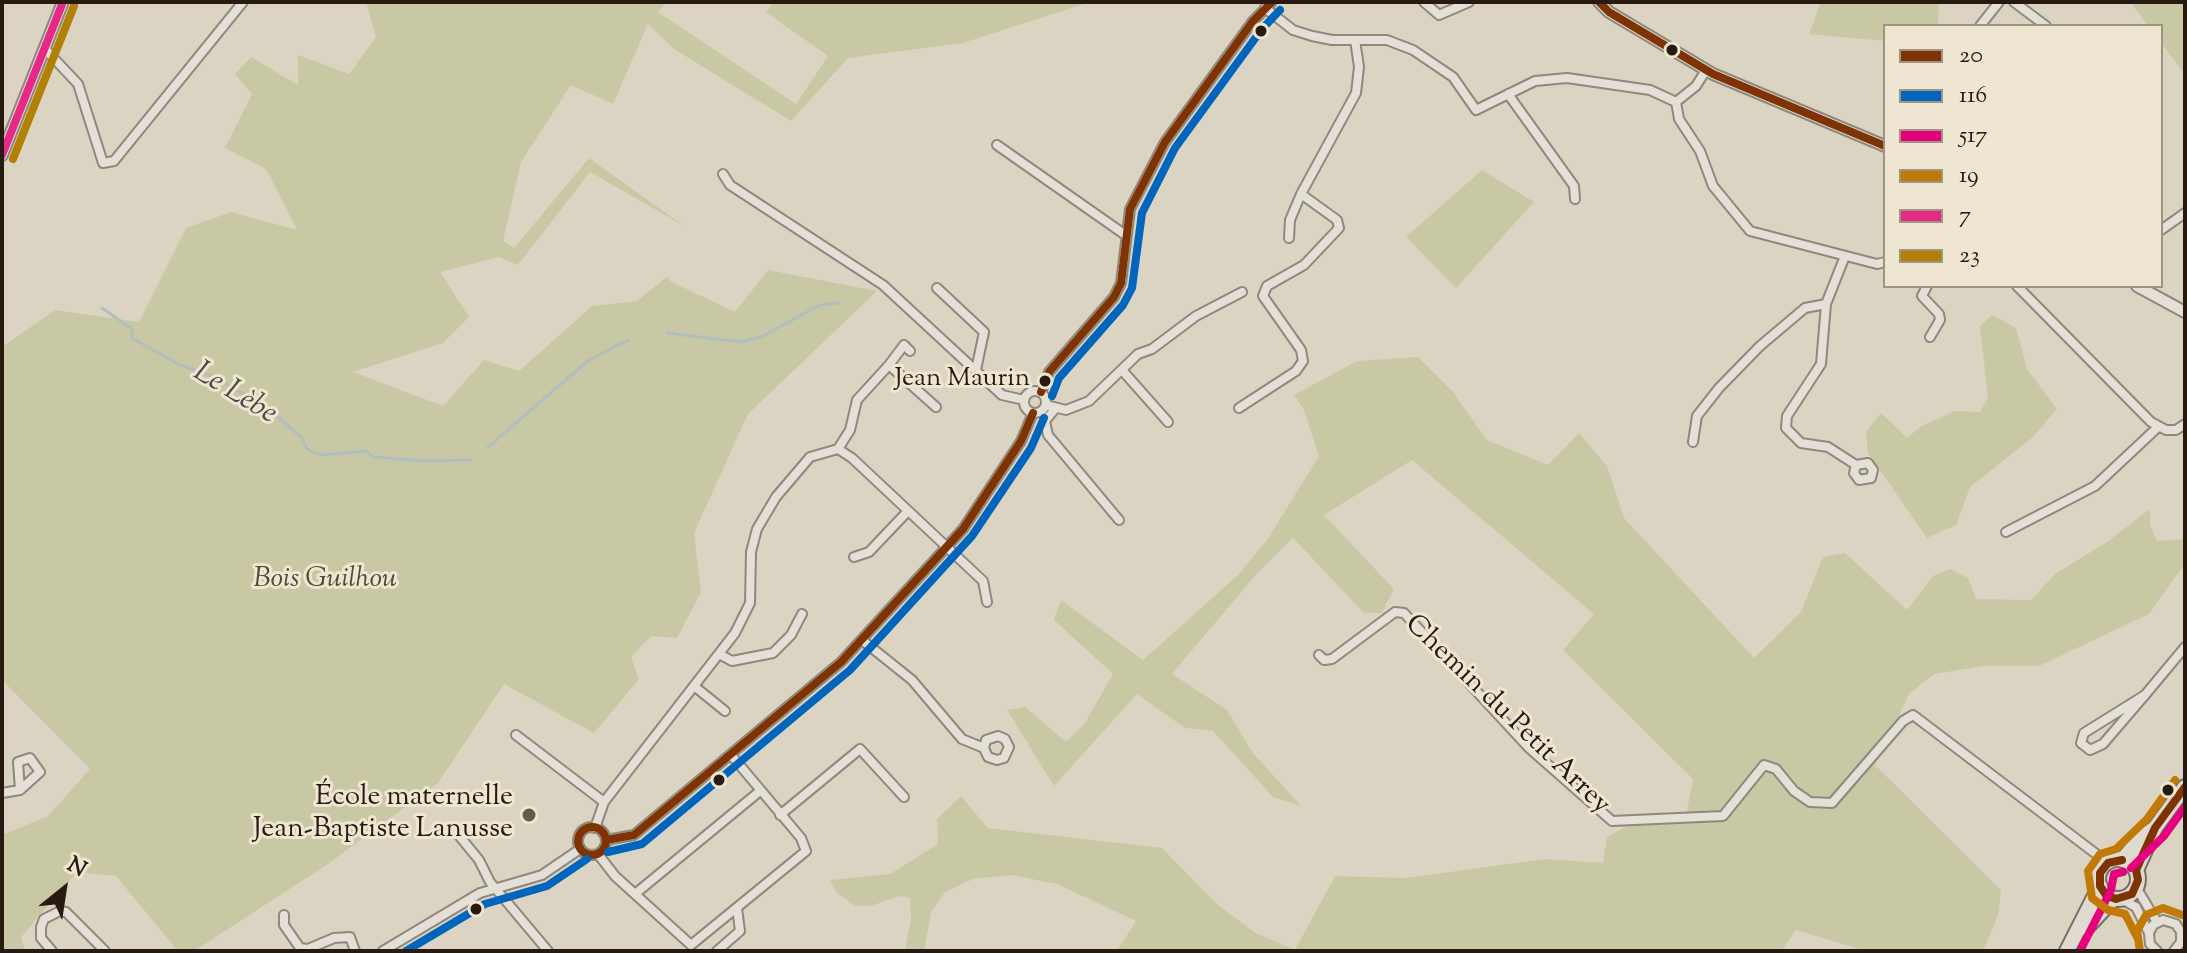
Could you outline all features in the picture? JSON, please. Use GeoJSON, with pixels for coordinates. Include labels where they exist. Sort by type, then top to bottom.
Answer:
{"type":"FeatureCollection","features":[{"type":"Feature","properties":{"kind":"main road"},"geometry":{"type":"LineString","coordinates":[[2068,951],[2117,899],[2136,887],[2136,870],[2155,828],[2185,787]]}},
{"type":"Feature","properties":{"kind":"main road"},"geometry":{"type":"LineString","coordinates":[[2068,951],[2100,886],[2100,873],[2155,828]]}},
{"type":"Feature","properties":{"kind":"main road"},"geometry":{"type":"LineString","coordinates":[[2115,862],[2136,870]]}},
{"type":"Feature","properties":{"kind":"main road"},"geometry":{"type":"LineString","coordinates":[[2100,886],[2117,899]]}},
{"type":"Feature","properties":{"kind":"street"},"geometry":{"type":"LineString","coordinates":[[2,155],[63,2]]}},
{"type":"Feature","properties":{"kind":"street"},"geometry":{"type":"LineString","coordinates":[[45,49],[78,84],[103,163],[114,161],[243,2]]}},
{"type":"Feature","properties":{"kind":"street"},"geometry":{"type":"LineString","coordinates":[[1424,2],[1439,15],[1469,2]]}},
{"type":"Feature","properties":{"kind":"street"},"geometry":{"type":"LineString","coordinates":[[1599,2],[1706,70],[1883,145]]}},
{"type":"Feature","properties":{"kind":"street"},"geometry":{"type":"LineString","coordinates":[[1982,24],[1999,2]]}},
{"type":"Feature","properties":{"kind":"street"},"geometry":{"type":"LineString","coordinates":[[2014,2],[2040,24]]}},
{"type":"Feature","properties":{"kind":"street"},"geometry":{"type":"LineString","coordinates":[[1041,392],[1049,372],[1114,297],[1122,275],[1124,234],[1130,209],[1165,142],[1268,5],[1293,30],[1332,40],[1387,40],[1413,50],[1453,77],[1476,110],[1535,81],[1567,78],[1630,85],[1676,102]]}},
{"type":"Feature","properties":{"kind":"street"},"geometry":{"type":"LineString","coordinates":[[1289,238],[1290,220],[1301,194],[1356,93],[1359,67],[1355,40]]}},
{"type":"Feature","properties":{"kind":"street"},"geometry":{"type":"LineString","coordinates":[[1676,102],[1696,86],[1706,70]]}},
{"type":"Feature","properties":{"kind":"street"},"geometry":{"type":"LineString","coordinates":[[1508,94],[1574,186],[1575,199]]}},
{"type":"Feature","properties":{"kind":"street"},"geometry":{"type":"LineString","coordinates":[[1676,102],[1679,119],[1700,151],[1713,186],[1738,220],[1760,236],[1812,245],[1877,264],[1883,262]]}},
{"type":"Feature","properties":{"kind":"street"},"geometry":{"type":"LineString","coordinates":[[997,145],[1124,234]]}},
{"type":"Feature","properties":{"kind":"street"},"geometry":{"type":"LineString","coordinates":[[723,174],[730,185],[883,285],[1002,395],[1024,400]]}},
{"type":"Feature","properties":{"kind":"street"},"geometry":{"type":"LineString","coordinates":[[1239,408],[1296,371],[1303,361],[1301,350],[1264,302],[1264,290],[1304,265],[1339,228],[1337,220],[1301,194]]}},
{"type":"Feature","properties":{"kind":"street"},"geometry":{"type":"LineString","coordinates":[[2163,229],[2185,213]]}},
{"type":"Feature","properties":{"kind":"street"},"geometry":{"type":"LineString","coordinates":[[1845,256],[1826,304],[1821,364],[1787,416],[1786,428],[1801,443],[1828,447],[1856,465]]}},
{"type":"Feature","properties":{"kind":"street"},"geometry":{"type":"LineString","coordinates":[[937,288],[984,332],[976,370]]}},
{"type":"Feature","properties":{"kind":"street"},"geometry":{"type":"LineString","coordinates":[[1926,288],[1922,296],[1940,320],[1930,337]]}},
{"type":"Feature","properties":{"kind":"street"},"geometry":{"type":"LineString","coordinates":[[2019,288],[2158,427],[2176,430],[2185,424]]}},
{"type":"Feature","properties":{"kind":"street"},"geometry":{"type":"LineString","coordinates":[[2141,288],[2185,312]]}},
{"type":"Feature","properties":{"kind":"street"},"geometry":{"type":"LineString","coordinates":[[1041,392],[1030,391],[1024,400],[1026,409],[1033,413],[1050,407],[1075,408],[1089,401],[1138,354],[1152,349],[1196,316],[1242,292]]}},
{"type":"Feature","properties":{"kind":"street"},"geometry":{"type":"LineString","coordinates":[[1693,442],[1697,416],[1729,378],[1805,308],[1826,304]]}},
{"type":"Feature","properties":{"kind":"street"},"geometry":{"type":"LineString","coordinates":[[595,828],[604,802],[719,654],[750,603],[751,552],[757,529],[776,497],[810,457],[838,449],[850,430],[857,400],[904,345],[910,351]]}},
{"type":"Feature","properties":{"kind":"street"},"geometry":{"type":"LineString","coordinates":[[889,365],[936,407]]}},
{"type":"Feature","properties":{"kind":"street"},"geometry":{"type":"LineString","coordinates":[[1122,370],[1168,422]]}},
{"type":"Feature","properties":{"kind":"street"},"geometry":{"type":"LineString","coordinates":[[1041,392],[1050,407]]}},
{"type":"Feature","properties":{"kind":"street"},"geometry":{"type":"LineString","coordinates":[[1050,407],[1045,421],[1048,435],[1119,520]]}},
{"type":"Feature","properties":{"kind":"street"},"geometry":{"type":"LineString","coordinates":[[606,840],[634,835],[817,684],[862,640],[947,549],[1007,465],[1028,429],[1033,413]]}},
{"type":"Feature","properties":{"kind":"street"},"geometry":{"type":"LineString","coordinates":[[2006,532],[2095,486],[2158,427]]}},
{"type":"Feature","properties":{"kind":"street"},"geometry":{"type":"LineString","coordinates":[[838,449],[983,581],[987,602]]}},
{"type":"Feature","properties":{"kind":"street"},"geometry":{"type":"LineString","coordinates":[[854,557],[869,552],[908,511]]}},
{"type":"Feature","properties":{"kind":"street","name":"Chemin du Petit Arrey"},"geometry":{"type":"LineString","coordinates":[[1319,655],[1324,660],[1332,659],[1395,612],[1404,613],[1529,748],[1612,821],[1723,816],[1764,765],[1776,769],[1794,791],[1810,802],[1832,803],[1903,721],[1913,715],[2115,862]]}},
{"type":"Feature","properties":{"kind":"street"},"geometry":{"type":"LineString","coordinates":[[719,654],[732,661],[773,653],[791,635],[802,614]]}},
{"type":"Feature","properties":{"kind":"street"},"geometry":{"type":"LineString","coordinates":[[862,640],[912,680],[962,739],[984,748]]}},
{"type":"Feature","properties":{"kind":"street"},"geometry":{"type":"LineString","coordinates":[[2145,695],[2084,733],[2081,743],[2090,750],[2097,749],[2145,695],[2185,647]]}},
{"type":"Feature","properties":{"kind":"street"},"geometry":{"type":"LineString","coordinates":[[694,686],[725,711]]}},
{"type":"Feature","properties":{"kind":"street"},"geometry":{"type":"LineString","coordinates":[[516,735],[604,802]]}},
{"type":"Feature","properties":{"kind":"street"},"geometry":{"type":"LineString","coordinates":[[780,815],[860,749],[904,797]]}},
{"type":"Feature","properties":{"kind":"street"},"geometry":{"type":"LineString","coordinates":[[598,854],[605,866],[694,948],[806,851],[732,756]]}},
{"type":"Feature","properties":{"kind":"street"},"geometry":{"type":"LineString","coordinates":[[2,793],[20,790]]}},
{"type":"Feature","properties":{"kind":"street"},"geometry":{"type":"LineString","coordinates":[[635,894],[760,791]]}},
{"type":"Feature","properties":{"kind":"street"},"geometry":{"type":"LineString","coordinates":[[452,827],[548,951]]}},
{"type":"Feature","properties":{"kind":"street"},"geometry":{"type":"LineString","coordinates":[[598,854],[588,855],[580,849],[579,835],[586,828],[595,828],[606,840]]}},
{"type":"Feature","properties":{"kind":"street"},"geometry":{"type":"LineString","coordinates":[[598,854],[606,840]]}},
{"type":"Feature","properties":{"kind":"street"},"geometry":{"type":"LineString","coordinates":[[383,951],[496,886],[542,875],[580,849]]}},
{"type":"Feature","properties":{"kind":"street"},"geometry":{"type":"LineString","coordinates":[[2136,887],[2157,922]]}},
{"type":"Feature","properties":{"kind":"street"},"geometry":{"type":"LineString","coordinates":[[2117,899],[2136,907],[2149,933],[2150,944],[2157,951]]}},
{"type":"Feature","properties":{"kind":"street"},"geometry":{"type":"LineString","coordinates":[[717,951],[740,931],[737,908]]}},
{"type":"Feature","properties":{"kind":"street"},"geometry":{"type":"LineString","coordinates":[[52,951],[41,938],[41,927],[44,919],[60,911],[66,912],[105,951]]}},
{"type":"Feature","properties":{"kind":"street"},"geometry":{"type":"LineString","coordinates":[[284,915],[284,925],[300,948],[308,949],[334,938],[350,937],[355,951]]}},
{"type":"Feature","properties":{"kind":"street"},"geometry":{"type":"LineString","coordinates":[[2149,933],[2157,922],[2167,920],[2179,927],[2181,942],[2174,951]]}},
{"type":"Feature","properties":{"kind":"green space","name":"Bois Guilhou"},"geometry":{"type":"Polygon","coordinates":[[[366,2],[666,2],[658,12],[796,104],[828,56],[766,12],[773,2],[1087,3],[963,43],[848,58],[791,121],[674,49],[648,24],[613,104],[571,85],[521,162],[503,241],[514,248],[589,158],[684,226],[590,172],[518,265],[499,257],[440,272],[469,317],[443,343],[353,372],[443,406],[484,360],[519,371],[592,306],[637,301],[668,276],[670,281],[735,312],[768,270],[877,291],[748,414],[694,533],[701,592],[677,638],[651,636],[631,657],[639,679],[594,733],[504,684],[438,783],[325,866],[194,951],[178,951],[116,876],[77,872],[21,937],[25,951],[2,951],[2,835],[48,816],[90,769],[2,680],[2,347],[55,310],[139,322],[186,228],[231,212],[297,230],[266,169],[225,148],[252,94],[235,74],[251,57],[298,85],[298,55],[349,74],[376,37],[366,2]]]}},
{"type":"Feature","properties":{"kind":"green space"},"geometry":{"type":"Polygon","coordinates":[[[1821,2],[1939,2],[1938,24],[1883,24],[1883,41],[1809,34],[1821,2]]]}},
{"type":"Feature","properties":{"kind":"green space"},"geometry":{"type":"Polygon","coordinates":[[[2130,2],[2185,2],[2185,74],[2163,46],[2163,24],[2146,24],[2130,2]]]}},
{"type":"Feature","properties":{"kind":"green space"},"geometry":{"type":"Polygon","coordinates":[[[1482,170],[1534,202],[1456,288],[1406,237],[1482,170]]]}},
{"type":"Feature","properties":{"kind":"green space"},"geometry":{"type":"Polygon","coordinates":[[[1992,315],[2016,328],[2027,369],[2057,409],[2033,437],[1970,487],[1956,525],[1927,538],[1868,453],[1866,432],[1881,413],[1907,438],[1920,427],[1955,411],[1980,412],[1988,398],[1980,326],[1992,315]]]}},
{"type":"Feature","properties":{"kind":"green space"},"geometry":{"type":"Polygon","coordinates":[[[1418,357],[1453,392],[1487,440],[1548,465],[1579,433],[1607,466],[1624,518],[1754,658],[1801,612],[1823,557],[1845,553],[1907,610],[1933,576],[1950,569],[1968,578],[1976,599],[2031,600],[2055,574],[2107,542],[2150,509],[2150,525],[2157,541],[2185,539],[2185,563],[2149,614],[2039,666],[1984,666],[1934,674],[1909,694],[1875,765],[2001,890],[1998,915],[1983,951],[1866,951],[1796,930],[1781,951],[1117,951],[1136,921],[1057,884],[1011,875],[973,879],[945,892],[931,912],[924,951],[905,951],[911,918],[910,898],[899,896],[871,906],[855,906],[837,893],[830,880],[890,874],[938,844],[937,819],[961,796],[988,828],[1162,848],[1218,905],[1254,932],[1295,950],[1335,876],[1406,878],[1545,859],[1603,863],[1607,837],[1633,823],[1685,821],[1693,779],[1563,650],[1594,614],[1412,460],[1324,515],[1394,589],[1382,613],[1364,613],[1293,538],[1253,578],[1172,674],[1227,710],[1253,753],[1301,806],[1273,797],[1213,731],[1185,728],[1137,694],[1054,786],[1007,710],[1025,707],[1066,742],[1085,723],[1113,674],[1054,620],[1061,600],[1143,660],[1238,575],[1267,540],[1319,456],[1304,410],[1294,395],[1357,361],[1418,357]]]}},
{"type":"Feature","properties":{"kind":"waterway","name":"Le Lèbe"},"geometry":{"type":"LineString","coordinates":[[667,333],[741,342],[761,337],[820,305],[839,303]]}},
{"type":"Feature","properties":{"kind":"waterway","name":"Le Lèbe"},"geometry":{"type":"LineString","coordinates":[[102,308],[132,329],[132,338],[178,364],[217,378],[270,410],[302,438],[307,449],[320,455],[365,451],[374,457],[421,461],[471,460]]}},
{"type":"Feature","properties":{"kind":"waterway","name":"Le Lèbe"},"geometry":{"type":"LineString","coordinates":[[488,447],[589,360],[628,340]]}},
{"type":"Feature","properties":{"kind":"transit line","name":"7"},"geometry":{"type":"LineString","coordinates":[[2,155],[63,2]]}},
{"type":"Feature","properties":{"kind":"transit line","name":"20"},"geometry":{"type":"LineString","coordinates":[[1041,392],[1049,372],[1114,297],[1121,283],[1130,209],[1165,142],[1253,21],[1272,2]]}},
{"type":"Feature","properties":{"kind":"transit line","name":"20"},"geometry":{"type":"LineString","coordinates":[[1599,2],[1609,12],[1713,74],[1883,145]]}},
{"type":"Feature","properties":{"kind":"transit line","name":"23"},"geometry":{"type":"LineString","coordinates":[[13,159],[74,6]]}},
{"type":"Feature","properties":{"kind":"transit line","name":"116"},"geometry":{"type":"LineString","coordinates":[[1052,396],[1059,378],[1123,305],[1132,288],[1142,213],[1175,148],[1262,29],[1280,10]]}},
{"type":"Feature","properties":{"kind":"transit line","name":"20"},"geometry":{"type":"LineString","coordinates":[[606,840],[634,835],[841,662],[963,529],[1021,441],[1033,413]]}},
{"type":"Feature","properties":{"kind":"transit line","name":"116"},"geometry":{"type":"LineString","coordinates":[[608,852],[642,844],[850,670],[972,536],[1031,448],[1044,418]]}},
{"type":"Feature","properties":{"kind":"transit line","name":"19"},"geometry":{"type":"LineString","coordinates":[[2138,939],[2125,914],[2108,910],[2092,898],[2088,871],[2100,854],[2116,849],[2147,819],[2175,780]]}},
{"type":"Feature","properties":{"kind":"transit line","name":"20"},"geometry":{"type":"LineString","coordinates":[[2136,870],[2155,828],[2185,787]]}},
{"type":"Feature","properties":{"kind":"transit line","name":"517"},"geometry":{"type":"LineString","coordinates":[[2131,868],[2164,836],[2185,807]]}},
{"type":"Feature","properties":{"kind":"transit line","name":"20"},"geometry":{"type":"LineString","coordinates":[[592,827],[602,831],[606,841],[602,851],[592,855],[582,851],[578,841],[582,831],[592,827]]}},
{"type":"Feature","properties":{"kind":"transit line","name":"116"},"geometry":{"type":"LineString","coordinates":[[406,951],[485,904],[547,886],[587,859]]}},
{"type":"Feature","properties":{"kind":"transit line","name":"20"},"geometry":{"type":"LineString","coordinates":[[2122,860],[2108,863],[2100,873],[2100,886],[2106,895],[2116,899],[2132,894],[2138,880],[2136,870]]}},
{"type":"Feature","properties":{"kind":"transit line","name":"517"},"geometry":{"type":"LineString","coordinates":[[2080,951],[2111,890],[2114,874],[2123,872]]}},
{"type":"Feature","properties":{"kind":"transit line","name":"19"},"geometry":{"type":"LineString","coordinates":[[2140,951],[2137,931],[2146,915],[2163,908],[2185,916]]}},
{"type":"Feature","properties":{"kind":"place","name":"Jean Maurin"},"geometry":{"type":"Point","coordinates":[1045,381]}},
{"type":"Feature","properties":{"kind":"place","name":"École maternelle Jean-Baptiste Lanusse"},"geometry":{"type":"Point","coordinates":[529,815]}}]}
